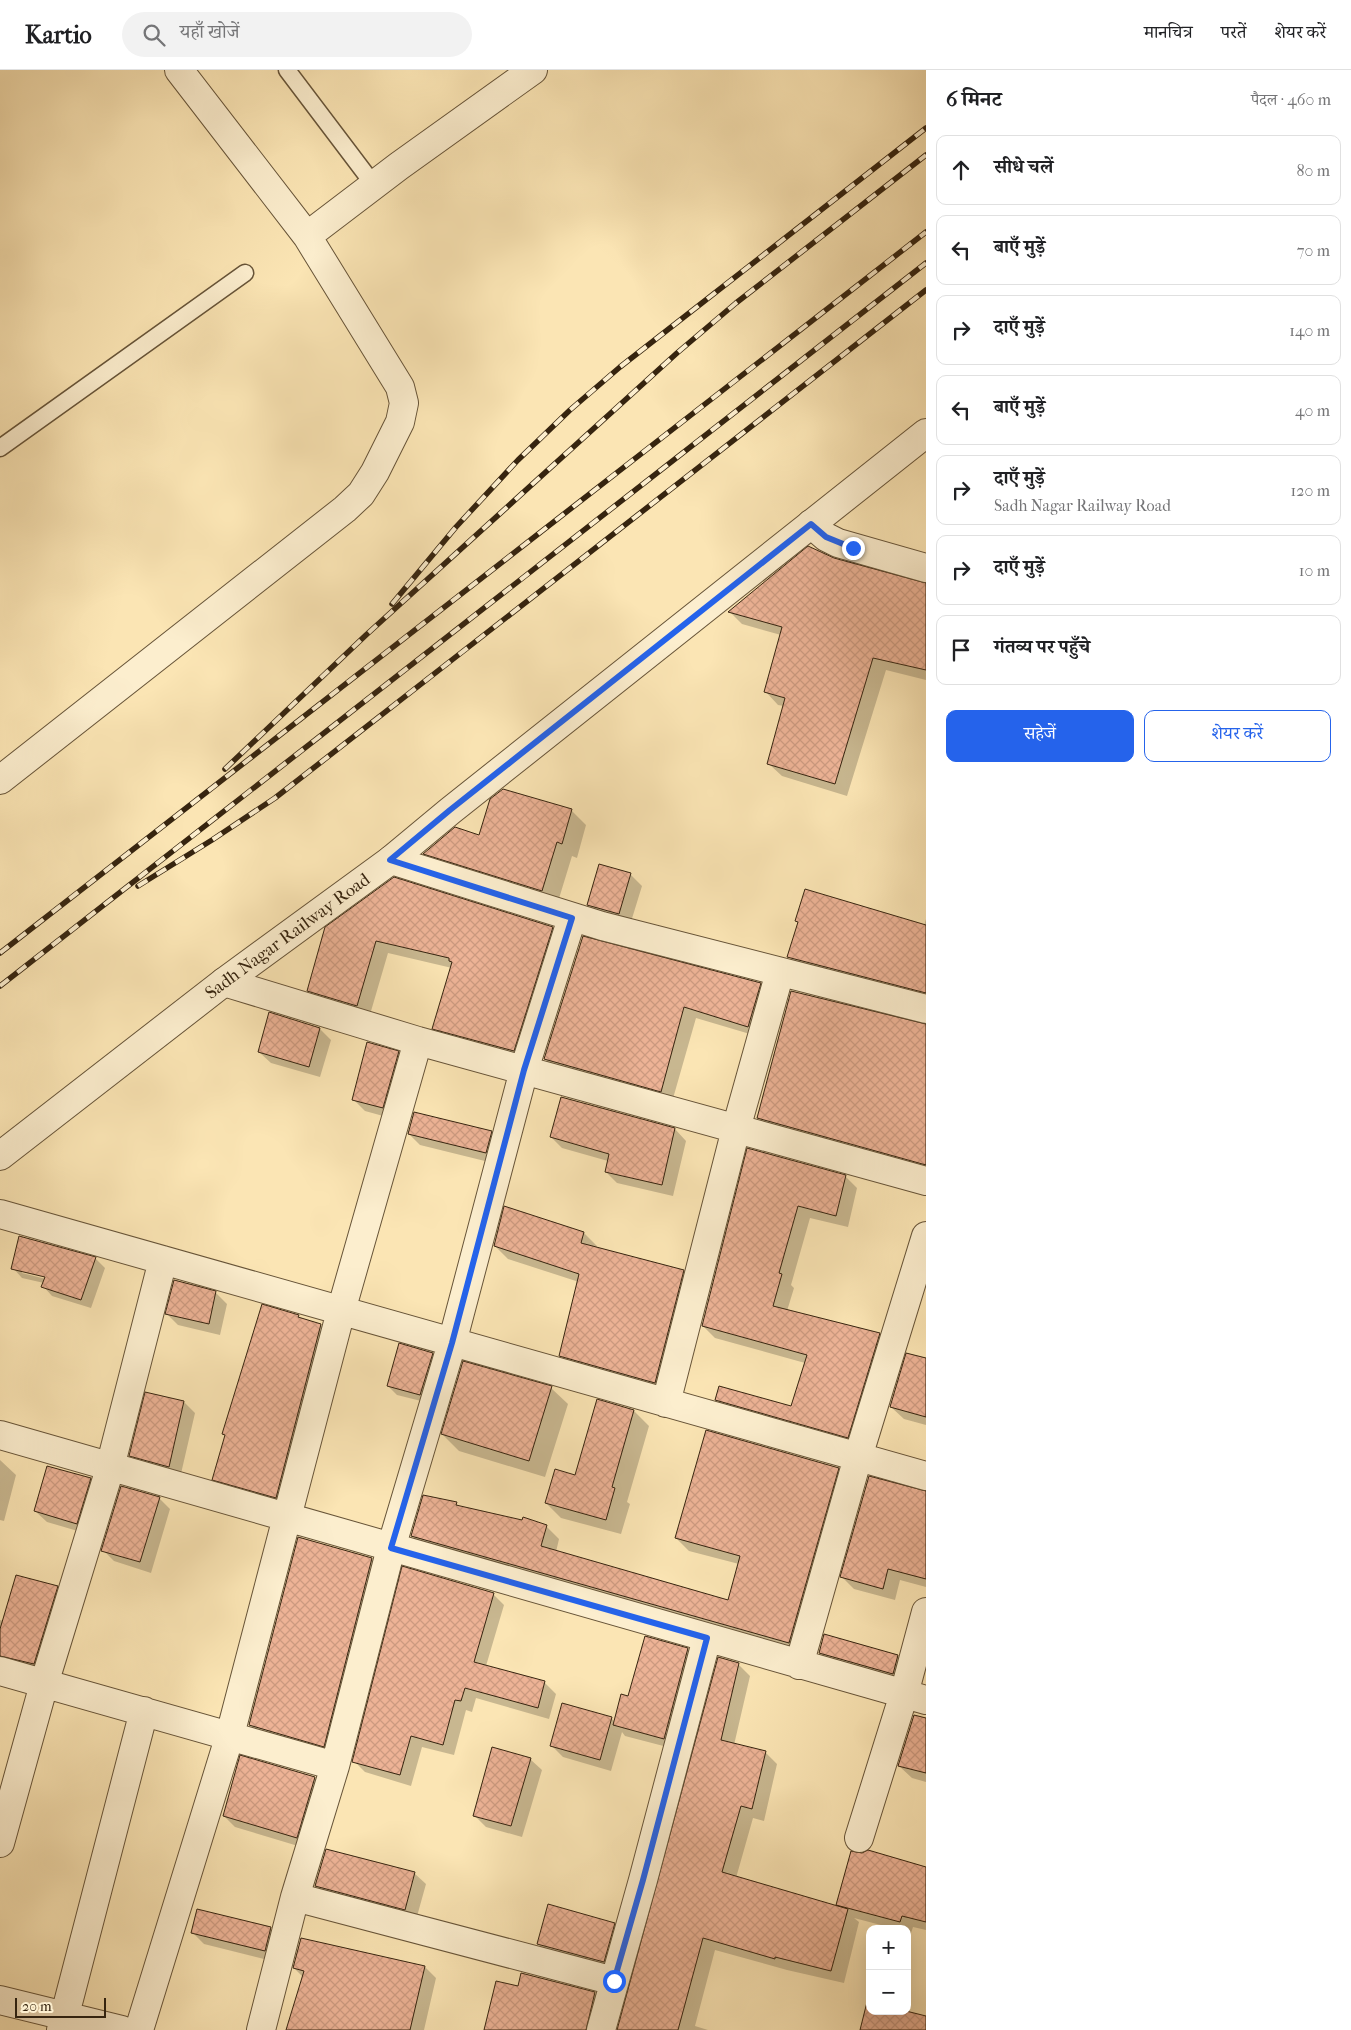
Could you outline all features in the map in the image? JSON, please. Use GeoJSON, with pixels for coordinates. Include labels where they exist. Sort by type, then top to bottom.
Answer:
{"type":"FeatureCollection","features":[{"type":"Feature","properties":{"kind":"street"},"geometry":{"type":"LineString","coordinates":[[0,780],[345,509],[361,494],[375,472],[403,415],[404,403],[400,387],[307,236],[179,70]]}},
{"type":"Feature","properties":{"kind":"street"},"geometry":{"type":"LineString","coordinates":[[307,236],[533,70]]}},
{"type":"Feature","properties":{"kind":"street","name":"Sadh Nagar Railway Road"},"geometry":{"type":"LineString","coordinates":[[0,1156],[224,982],[390,860],[450,810],[926,433]]}},
{"type":"Feature","properties":{"kind":"street"},"geometry":{"type":"LineString","coordinates":[[811,524],[826,537],[838,543],[926,568]]}},
{"type":"Feature","properties":{"kind":"street"},"geometry":{"type":"LineString","coordinates":[[390,860],[572,918],[926,1009]]}},
{"type":"Feature","properties":{"kind":"street"},"geometry":{"type":"LineString","coordinates":[[261,2030],[295,1897],[335,1766],[391,1548],[452,1343],[524,1070],[572,918]]}},
{"type":"Feature","properties":{"kind":"street"},"geometry":{"type":"LineString","coordinates":[[666,1403],[736,1128],[780,972]]}},
{"type":"Feature","properties":{"kind":"street"},"geometry":{"type":"LineString","coordinates":[[224,982],[418,1041],[926,1180]]}},
{"type":"Feature","properties":{"kind":"street"},"geometry":{"type":"LineString","coordinates":[[139,2030],[230,1735],[341,1311],[418,1041]]}},
{"type":"Feature","properties":{"kind":"street"},"geometry":{"type":"LineString","coordinates":[[0,1214],[926,1476]]}},
{"type":"Feature","properties":{"kind":"street"},"geometry":{"type":"LineString","coordinates":[[799,1665],[858,1457],[926,1236]]}},
{"type":"Feature","properties":{"kind":"street"},"geometry":{"type":"LineString","coordinates":[[0,1844],[44,1684],[110,1467],[163,1260]]}},
{"type":"Feature","properties":{"kind":"street"},"geometry":{"type":"LineString","coordinates":[[0,1435],[915,1697]]}},
{"type":"Feature","properties":{"kind":"street"},"geometry":{"type":"LineString","coordinates":[[859,1838],[915,1697],[926,1612]]}},
{"type":"Feature","properties":{"kind":"street"},"geometry":{"type":"LineString","coordinates":[[601,2030],[707,1638]]}},
{"type":"Feature","properties":{"kind":"street"},"geometry":{"type":"LineString","coordinates":[[0,1671],[335,1766]]}},
{"type":"Feature","properties":{"kind":"street"},"geometry":{"type":"LineString","coordinates":[[63,2023],[144,1711]]}},
{"type":"Feature","properties":{"kind":"street"},"geometry":{"type":"LineString","coordinates":[[295,1897],[614,1981]]}},
{"type":"Feature","properties":{"kind":"street"},"geometry":{"type":"LineString","coordinates":[[0,2000],[63,2023],[122,2030]]}},
{"type":"Feature","properties":{"kind":"lane"},"geometry":{"type":"LineString","coordinates":[[287,70],[374,185]]}},
{"type":"Feature","properties":{"kind":"lane"},"geometry":{"type":"LineString","coordinates":[[0,448],[245,273]]}},
{"type":"Feature","properties":{"kind":"building"},"geometry":{"type":"Polygon","coordinates":[[[808,546],[834,558],[926,583],[926,670],[873,658],[835,784],[767,764],[785,698],[764,692],[782,627],[728,612],[808,546]]]}},
{"type":"Feature","properties":{"kind":"building"},"geometry":{"type":"Polygon","coordinates":[[[503,789],[572,809],[562,844],[557,842],[542,891],[423,854],[455,827],[479,835],[490,799],[503,789]]]}},
{"type":"Feature","properties":{"kind":"building"},"geometry":{"type":"Polygon","coordinates":[[[599,864],[631,873],[619,914],[587,905],[599,864]]]}},
{"type":"Feature","properties":{"kind":"building"},"geometry":{"type":"Polygon","coordinates":[[[394,877],[553,927],[514,1051],[432,1029],[452,962],[449,961],[449,958],[376,941],[357,1006],[307,991],[325,927],[394,877]]]}},
{"type":"Feature","properties":{"kind":"building"},"geometry":{"type":"Polygon","coordinates":[[[805,889],[926,925],[926,993],[787,957],[798,922],[795,921],[805,889]]]}},
{"type":"Feature","properties":{"kind":"building"},"geometry":{"type":"Polygon","coordinates":[[[583,936],[761,983],[748,1027],[684,1007],[661,1092],[544,1059],[583,936]]]}},
{"type":"Feature","properties":{"kind":"building"},"geometry":{"type":"Polygon","coordinates":[[[791,991],[926,1024],[926,1165],[757,1118],[791,991]]]}},
{"type":"Feature","properties":{"kind":"building"},"geometry":{"type":"Polygon","coordinates":[[[269,1012],[320,1028],[309,1067],[258,1052],[269,1012]]]}},
{"type":"Feature","properties":{"kind":"building"},"geometry":{"type":"Polygon","coordinates":[[[367,1042],[399,1051],[383,1108],[352,1100],[367,1042]]]}},
{"type":"Feature","properties":{"kind":"building"},"geometry":{"type":"Polygon","coordinates":[[[561,1097],[675,1128],[662,1185],[605,1172],[609,1154],[550,1137],[561,1097]]]}},
{"type":"Feature","properties":{"kind":"building"},"geometry":{"type":"Polygon","coordinates":[[[414,1112],[492,1131],[486,1153],[408,1134],[414,1112]]]}},
{"type":"Feature","properties":{"kind":"building"},"geometry":{"type":"Polygon","coordinates":[[[747,1148],[846,1175],[836,1216],[798,1206],[779,1273],[782,1274],[773,1306],[880,1333],[848,1438],[715,1400],[719,1386],[791,1406],[807,1355],[702,1326],[747,1148]]]}},
{"type":"Feature","properties":{"kind":"building"},"geometry":{"type":"Polygon","coordinates":[[[504,1206],[584,1232],[581,1243],[684,1270],[655,1383],[559,1356],[579,1274],[494,1246],[504,1206]]]}},
{"type":"Feature","properties":{"kind":"building"},"geometry":{"type":"Polygon","coordinates":[[[19,1236],[96,1257],[81,1300],[41,1287],[45,1277],[11,1269],[19,1236]]]}},
{"type":"Feature","properties":{"kind":"building"},"geometry":{"type":"Polygon","coordinates":[[[174,1280],[216,1291],[209,1324],[165,1314],[174,1280]]]}},
{"type":"Feature","properties":{"kind":"building"},"geometry":{"type":"Polygon","coordinates":[[[262,1304],[321,1324],[276,1498],[212,1480],[225,1435],[222,1434],[262,1304]]]}},
{"type":"Feature","properties":{"kind":"building"},"geometry":{"type":"Polygon","coordinates":[[[399,1343],[433,1353],[420,1395],[387,1386],[399,1343]]]}},
{"type":"Feature","properties":{"kind":"building"},"geometry":{"type":"Polygon","coordinates":[[[906,1353],[926,1358],[926,1417],[890,1407],[906,1353]]]}},
{"type":"Feature","properties":{"kind":"building"},"geometry":{"type":"Polygon","coordinates":[[[463,1361],[552,1386],[529,1461],[441,1434],[463,1361]]]}},
{"type":"Feature","properties":{"kind":"building"},"geometry":{"type":"Polygon","coordinates":[[[145,1392],[184,1401],[169,1467],[129,1456],[145,1392]]]}},
{"type":"Feature","properties":{"kind":"building"},"geometry":{"type":"Polygon","coordinates":[[[597,1399],[634,1410],[612,1487],[615,1488],[606,1520],[545,1503],[555,1469],[575,1475],[597,1399]]]}},
{"type":"Feature","properties":{"kind":"building"},"geometry":{"type":"Polygon","coordinates":[[[706,1430],[839,1468],[789,1643],[411,1536],[423,1495],[457,1502],[456,1505],[522,1520],[523,1517],[547,1525],[541,1546],[728,1600],[740,1556],[675,1538],[706,1430]]]}},
{"type":"Feature","properties":{"kind":"building"},"geometry":{"type":"Polygon","coordinates":[[[47,1466],[91,1478],[77,1524],[34,1511],[47,1466]]]}},
{"type":"Feature","properties":{"kind":"building"},"geometry":{"type":"Polygon","coordinates":[[[869,1476],[926,1491],[926,1579],[888,1569],[883,1589],[840,1577],[869,1476]]]}},
{"type":"Feature","properties":{"kind":"building"},"geometry":{"type":"Polygon","coordinates":[[[121,1486],[160,1497],[140,1562],[101,1551],[121,1486]]]}},
{"type":"Feature","properties":{"kind":"building"},"geometry":{"type":"Polygon","coordinates":[[[298,1537],[372,1558],[324,1747],[249,1725],[298,1537]]]}},
{"type":"Feature","properties":{"kind":"building"},"geometry":{"type":"Polygon","coordinates":[[[402,1566],[494,1593],[474,1662],[545,1681],[538,1708],[465,1688],[461,1701],[455,1700],[443,1745],[411,1736],[400,1775],[352,1762],[402,1566]]]}},
{"type":"Feature","properties":{"kind":"building"},"geometry":{"type":"Polygon","coordinates":[[[16,1575],[58,1586],[34,1664],[0,1656],[0,1629],[16,1575]]]}},
{"type":"Feature","properties":{"kind":"building"},"geometry":{"type":"Polygon","coordinates":[[[824,1634],[898,1655],[893,1674],[819,1653],[824,1634]]]}},
{"type":"Feature","properties":{"kind":"building"},"geometry":{"type":"Polygon","coordinates":[[[645,1636],[688,1648],[664,1739],[613,1725],[621,1694],[628,1696],[645,1636]]]}},
{"type":"Feature","properties":{"kind":"building"},"geometry":{"type":"Polygon","coordinates":[[[718,1657],[739,1663],[721,1740],[766,1751],[752,1809],[741,1806],[722,1872],[848,1909],[831,1971],[775,1957],[775,1959],[703,1938],[678,2030],[617,2030],[718,1657]]]}},
{"type":"Feature","properties":{"kind":"building"},"geometry":{"type":"Polygon","coordinates":[[[562,1703],[612,1717],[600,1760],[550,1746],[562,1703]]]}},
{"type":"Feature","properties":{"kind":"building"},"geometry":{"type":"Polygon","coordinates":[[[914,1715],[926,1718],[926,1773],[898,1766],[914,1715]]]}},
{"type":"Feature","properties":{"kind":"building"},"geometry":{"type":"Polygon","coordinates":[[[492,1747],[531,1758],[511,1826],[473,1816],[492,1747]]]}},
{"type":"Feature","properties":{"kind":"building"},"geometry":{"type":"Polygon","coordinates":[[[240,1755],[315,1777],[297,1838],[223,1816],[240,1755]]]}},
{"type":"Feature","properties":{"kind":"building"},"geometry":{"type":"Polygon","coordinates":[[[326,1849],[415,1872],[405,1910],[315,1886],[326,1849]]]}},
{"type":"Feature","properties":{"kind":"building"},"geometry":{"type":"Polygon","coordinates":[[[868,1850],[926,1867],[926,1922],[902,1916],[900,1922],[836,1905],[851,1851],[862,1853],[868,1850]]]}},
{"type":"Feature","properties":{"kind":"building"},"geometry":{"type":"Polygon","coordinates":[[[548,1904],[615,1923],[604,1962],[537,1944],[548,1904]]]}},
{"type":"Feature","properties":{"kind":"building"},"geometry":{"type":"Polygon","coordinates":[[[197,1909],[271,1927],[265,1951],[191,1933],[197,1909]]]}},
{"type":"Feature","properties":{"kind":"building"},"geometry":{"type":"Polygon","coordinates":[[[301,1938],[425,1966],[410,2030],[286,2030],[304,1971],[293,1968],[301,1938]]]}},
{"type":"Feature","properties":{"kind":"building"},"geometry":{"type":"Polygon","coordinates":[[[521,1973],[595,1992],[586,2030],[484,2030],[496,1981],[518,1986],[521,1973]]]}},
{"type":"Feature","properties":{"kind":"building"},"geometry":{"type":"Polygon","coordinates":[[[866,2006],[866,2015],[911,2015],[911,2012],[926,2016],[926,2030],[860,2030],[866,2006]]]}},
{"type":"Feature","properties":{"kind":"railway"},"geometry":{"type":"LineString","coordinates":[[392,604],[456,527],[518,460],[570,410],[620,367],[926,128]]}},
{"type":"Feature","properties":{"kind":"railway"},"geometry":{"type":"LineString","coordinates":[[225,769],[366,635],[677,353],[736,303],[926,155]]}},
{"type":"Feature","properties":{"kind":"railway"},"geometry":{"type":"LineString","coordinates":[[0,953],[926,232]]}},
{"type":"Feature","properties":{"kind":"railway"},"geometry":{"type":"LineString","coordinates":[[0,986],[926,263]]}},
{"type":"Feature","properties":{"kind":"railway"},"geometry":{"type":"LineString","coordinates":[[138,886],[275,798],[926,290]]}},
{"type":"Feature","properties":{"kind":"route"},"geometry":{"type":"LineString","coordinates":[[614,1981],[643,1880],[707,1638],[391,1548],[452,1343],[524,1070],[572,918],[390,860],[450,810],[811,524],[826,537],[853,548]]}}]}
